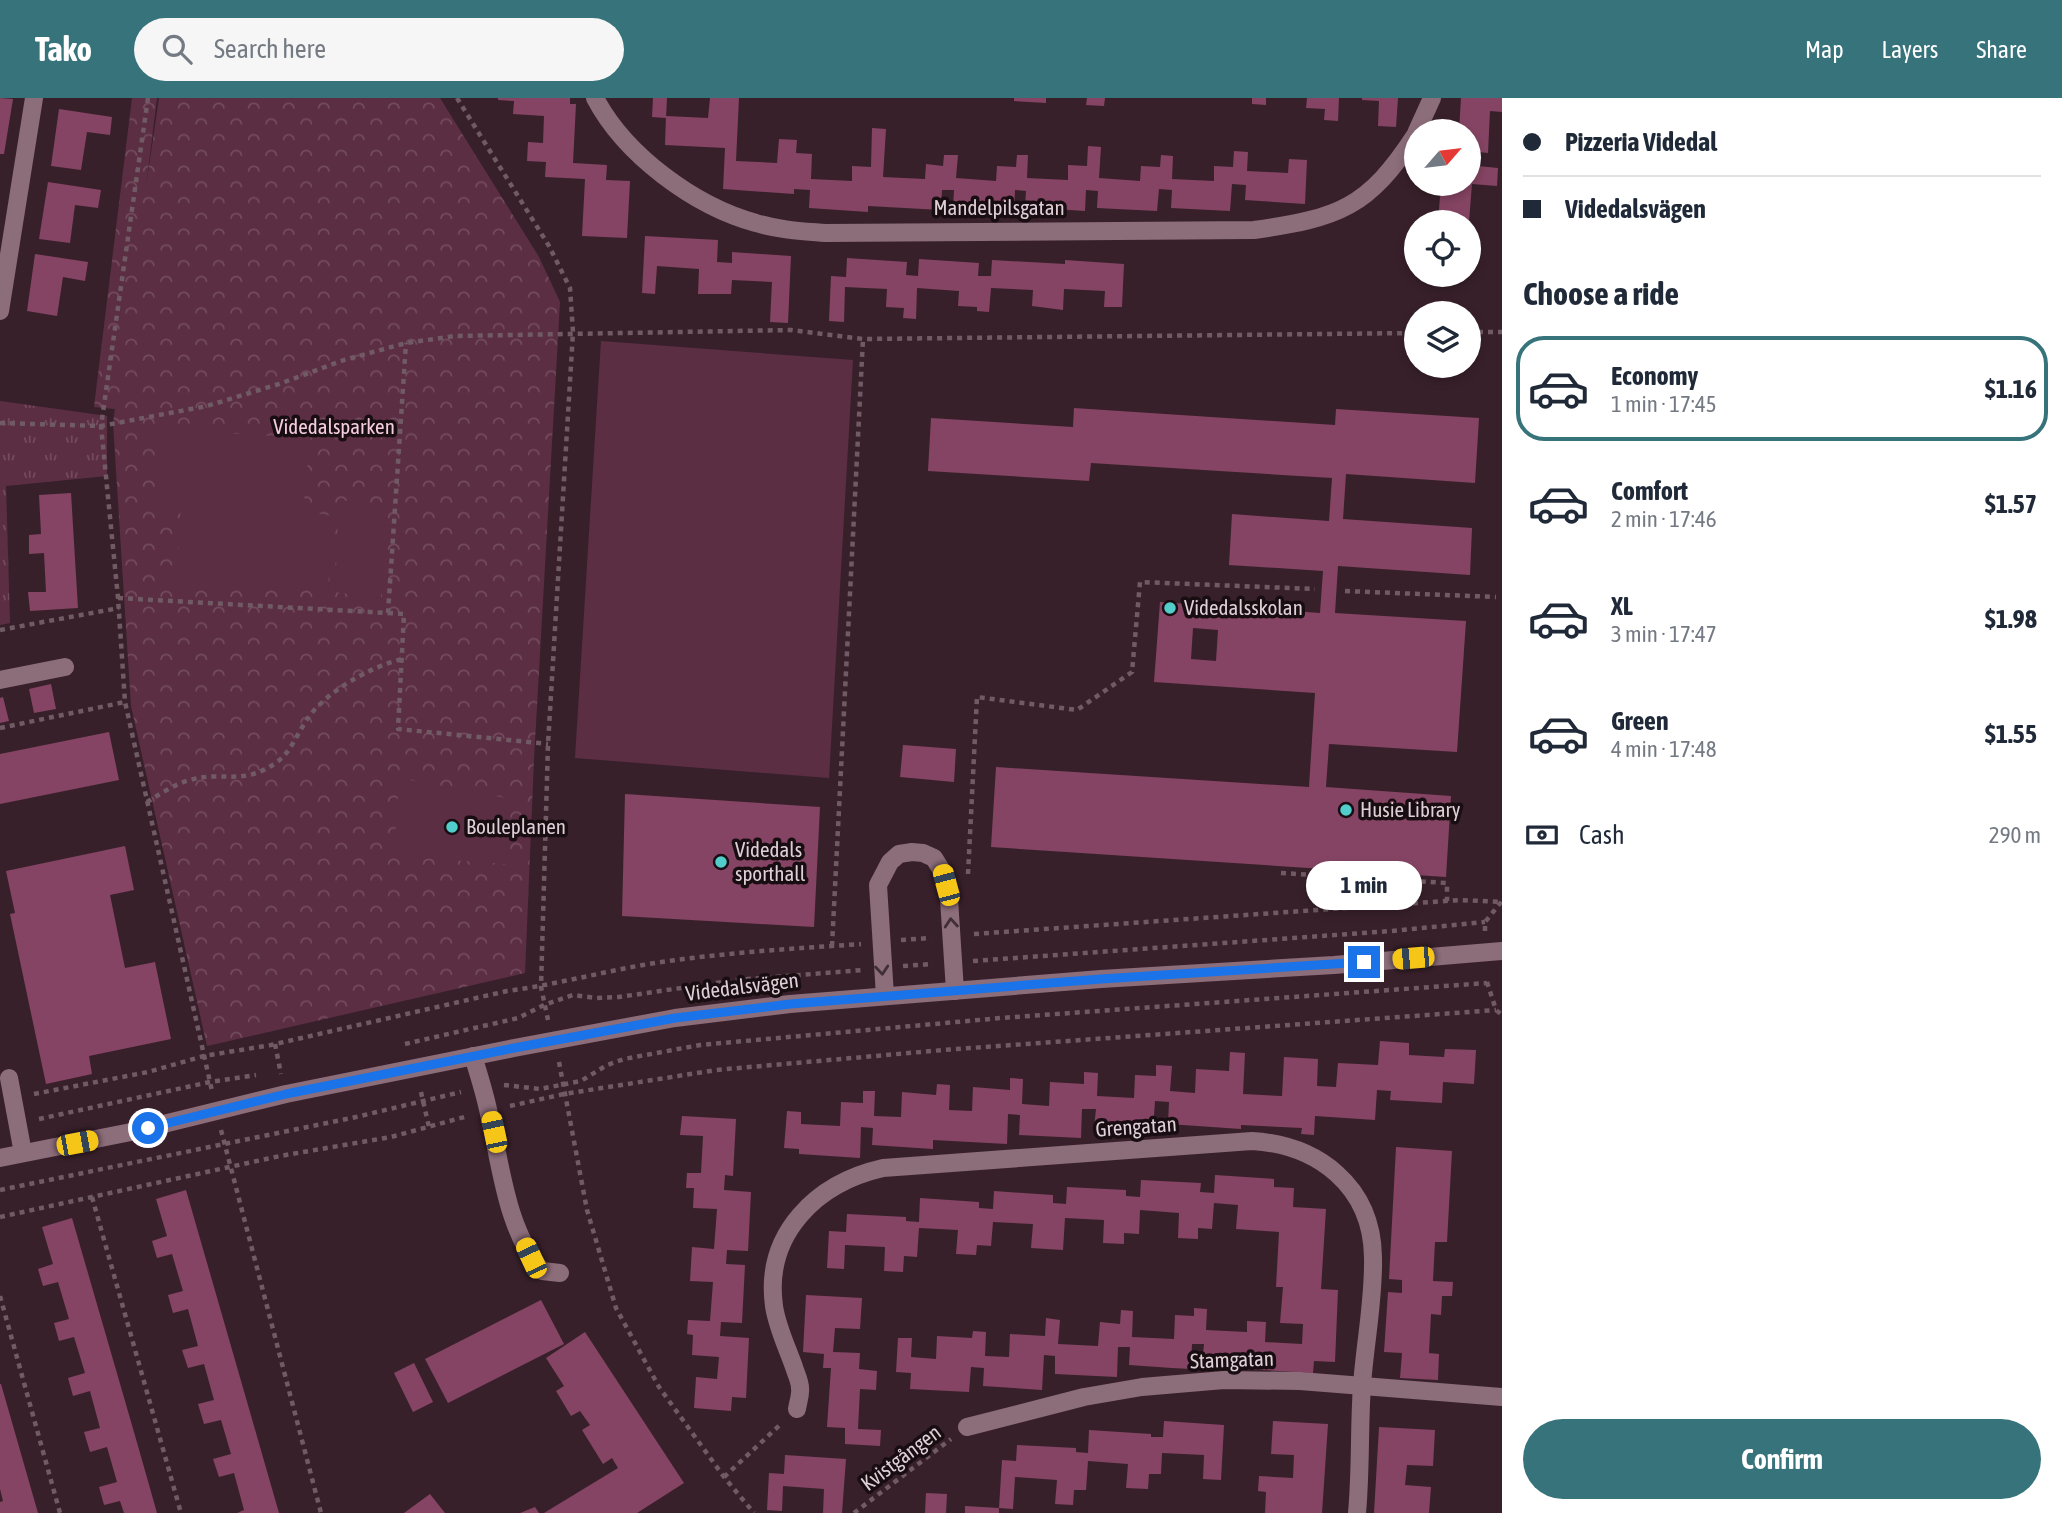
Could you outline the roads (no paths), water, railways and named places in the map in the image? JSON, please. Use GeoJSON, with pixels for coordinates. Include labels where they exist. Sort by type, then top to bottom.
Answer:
{"type":"FeatureCollection","features":[{"type":"Feature","properties":{"kind":"street"},"geometry":{"type":"LineString","coordinates":[[0,311],[33,98]]}},
{"type":"Feature","properties":{"kind":"street","name":"Mandelpilsgatan"},"geometry":{"type":"LineString","coordinates":[[594,98],[604,116],[624,140],[688,194],[754,223],[786,230],[825,233],[1254,230],[1284,226],[1314,220],[1343,209],[1371,191],[1394,168],[1404,153]]}},
{"type":"Feature","properties":{"kind":"street","name":"Mandelpilsgatan"},"geometry":{"type":"LineString","coordinates":[[1423,119],[1432,98]]}},
{"type":"Feature","properties":{"kind":"street"},"geometry":{"type":"LineString","coordinates":[[0,680],[65,667]]}},
{"type":"Feature","properties":{"kind":"street"},"geometry":{"type":"LineString","coordinates":[[885,996],[878,885],[890,862],[899,854],[912,852],[934,858],[942,871],[949,899],[955,991]]}},
{"type":"Feature","properties":{"kind":"street","name":"Videdalsvägen"},"geometry":{"type":"LineString","coordinates":[[0,1158],[131,1132],[286,1094],[675,1018],[885,996],[1502,951]]}},
{"type":"Feature","properties":{"kind":"street"},"geometry":{"type":"LineString","coordinates":[[473,1056],[517,1230],[531,1258],[542,1271],[560,1273]]}},
{"type":"Feature","properties":{"kind":"street"},"geometry":{"type":"LineString","coordinates":[[9,1078],[23,1153]]}},
{"type":"Feature","properties":{"kind":"street","name":"Grengatan"},"geometry":{"type":"LineString","coordinates":[[797,1409],[801,1387],[777,1318],[773,1279],[785,1236],[797,1218],[835,1185],[858,1174],[883,1168],[1252,1141],[1274,1143],[1296,1148],[1318,1158],[1334,1171],[1361,1207],[1369,1229],[1373,1256],[1362,1387],[1357,1513]]}},
{"type":"Feature","properties":{"kind":"street","name":"Stamgatan"},"geometry":{"type":"LineString","coordinates":[[967,1427],[1084,1397],[1142,1387],[1224,1380],[1300,1381],[1502,1397]]}},
{"type":"Feature","properties":{"kind":"place","name":"Videdalsskolan"},"geometry":{"type":"Point","coordinates":[1170,608]}},
{"type":"Feature","properties":{"kind":"place","name":"Husie Library"},"geometry":{"type":"Point","coordinates":[1346,810]}},
{"type":"Feature","properties":{"kind":"place","name":"Bouleplanen"},"geometry":{"type":"Point","coordinates":[452,827]}},
{"type":"Feature","properties":{"kind":"place","name":"Videdals sporthall"},"geometry":{"type":"Point","coordinates":[721,862]}},
{"type":"Feature","properties":{"kind":"park label","name":"Videdalsparken"},"geometry":{"type":"Point","coordinates":[334,427]}}]}
